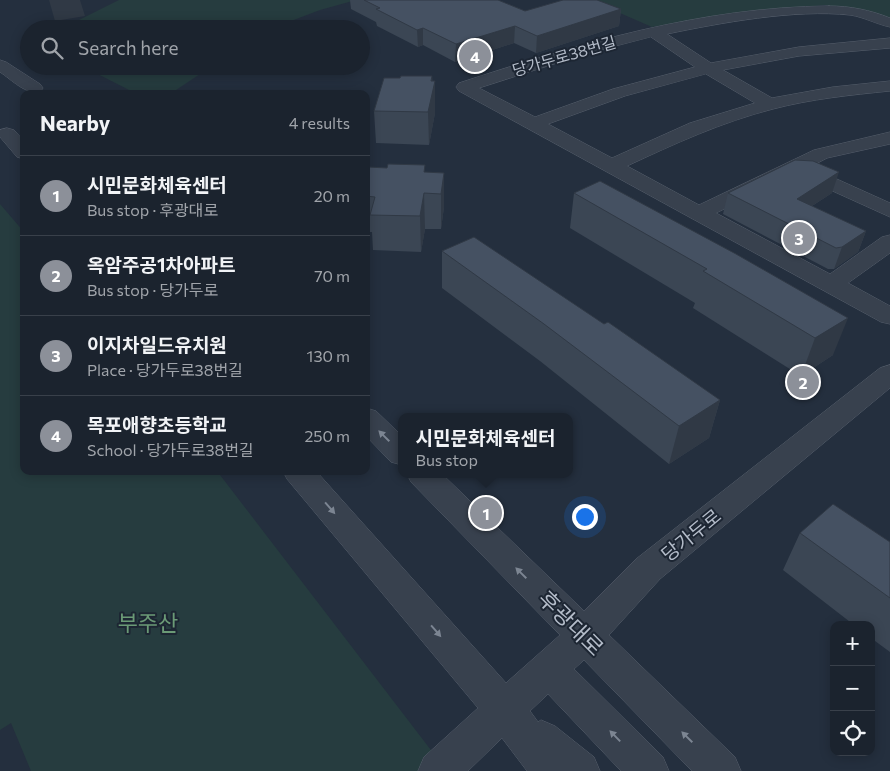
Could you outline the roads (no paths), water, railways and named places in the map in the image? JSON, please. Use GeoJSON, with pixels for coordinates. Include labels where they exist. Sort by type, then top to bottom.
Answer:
{"type":"FeatureCollection","features":[{"type":"Feature","properties":{"kind":"street","name":"당가두로38번길"},"geometry":{"type":"LineString","coordinates":[[890,23],[863,13],[826,9],[742,16],[652,31],[574,52],[465,87],[890,316]]}},
{"type":"Feature","properties":{"kind":"street"},"geometry":{"type":"LineString","coordinates":[[652,31],[708,68],[769,104]]}},
{"type":"Feature","properties":{"kind":"street"},"geometry":{"type":"LineString","coordinates":[[532,124],[602,98],[708,68],[839,45],[890,43]]}},
{"type":"Feature","properties":{"kind":"street"},"geometry":{"type":"LineString","coordinates":[[0,65],[34,88]]}},
{"type":"Feature","properties":{"kind":"street"},"geometry":{"type":"LineString","coordinates":[[610,166],[697,126],[769,104],[833,92],[890,86]]}},
{"type":"Feature","properties":{"kind":"street"},"geometry":{"type":"LineString","coordinates":[[7,134],[20,149]]}},
{"type":"Feature","properties":{"kind":"street"},"geometry":{"type":"LineString","coordinates":[[699,213],[821,154],[890,138]]}},
{"type":"Feature","properties":{"kind":"street"},"geometry":{"type":"LineString","coordinates":[[793,166],[890,211]]}},
{"type":"Feature","properties":{"kind":"street"},"geometry":{"type":"LineString","coordinates":[[831,284],[890,242]]}},
{"type":"Feature","properties":{"kind":"street","name":"당가두로"},"geometry":{"type":"LineString","coordinates":[[438,771],[584,636],[648,569],[890,374]]}},
{"type":"Feature","properties":{"kind":"street"},"geometry":{"type":"LineString","coordinates":[[370,422],[398,450]]}},
{"type":"Feature","properties":{"kind":"street"},"geometry":{"type":"LineString","coordinates":[[301,475],[505,710],[552,771]]}},
{"type":"Feature","properties":{"kind":"street","name":"후광대로"},"geometry":{"type":"LineString","coordinates":[[426,478],[721,771]]}},
{"type":"Feature","properties":{"kind":"street"},"geometry":{"type":"LineString","coordinates":[[548,668],[649,771]]}},
{"type":"Feature","properties":{"kind":"street"},"geometry":{"type":"LineString","coordinates":[[505,710],[580,771]]}},
{"type":"Feature","properties":{"kind":"place","name":"목포애향초등학교"},"geometry":{"type":"Point","coordinates":[475,56]}},
{"type":"Feature","properties":{"kind":"place","name":"이지차일드유치원"},"geometry":{"type":"Point","coordinates":[799,238]}},
{"type":"Feature","properties":{"kind":"place","name":"옥암주공1차아파트"},"geometry":{"type":"Point","coordinates":[803,382]}},
{"type":"Feature","properties":{"kind":"place","name":"시민문화체육센터"},"geometry":{"type":"Point","coordinates":[486,513]}},
{"type":"Feature","properties":{"kind":"park label","name":"부주산"},"geometry":{"type":"Point","coordinates":[148,623]}}]}
